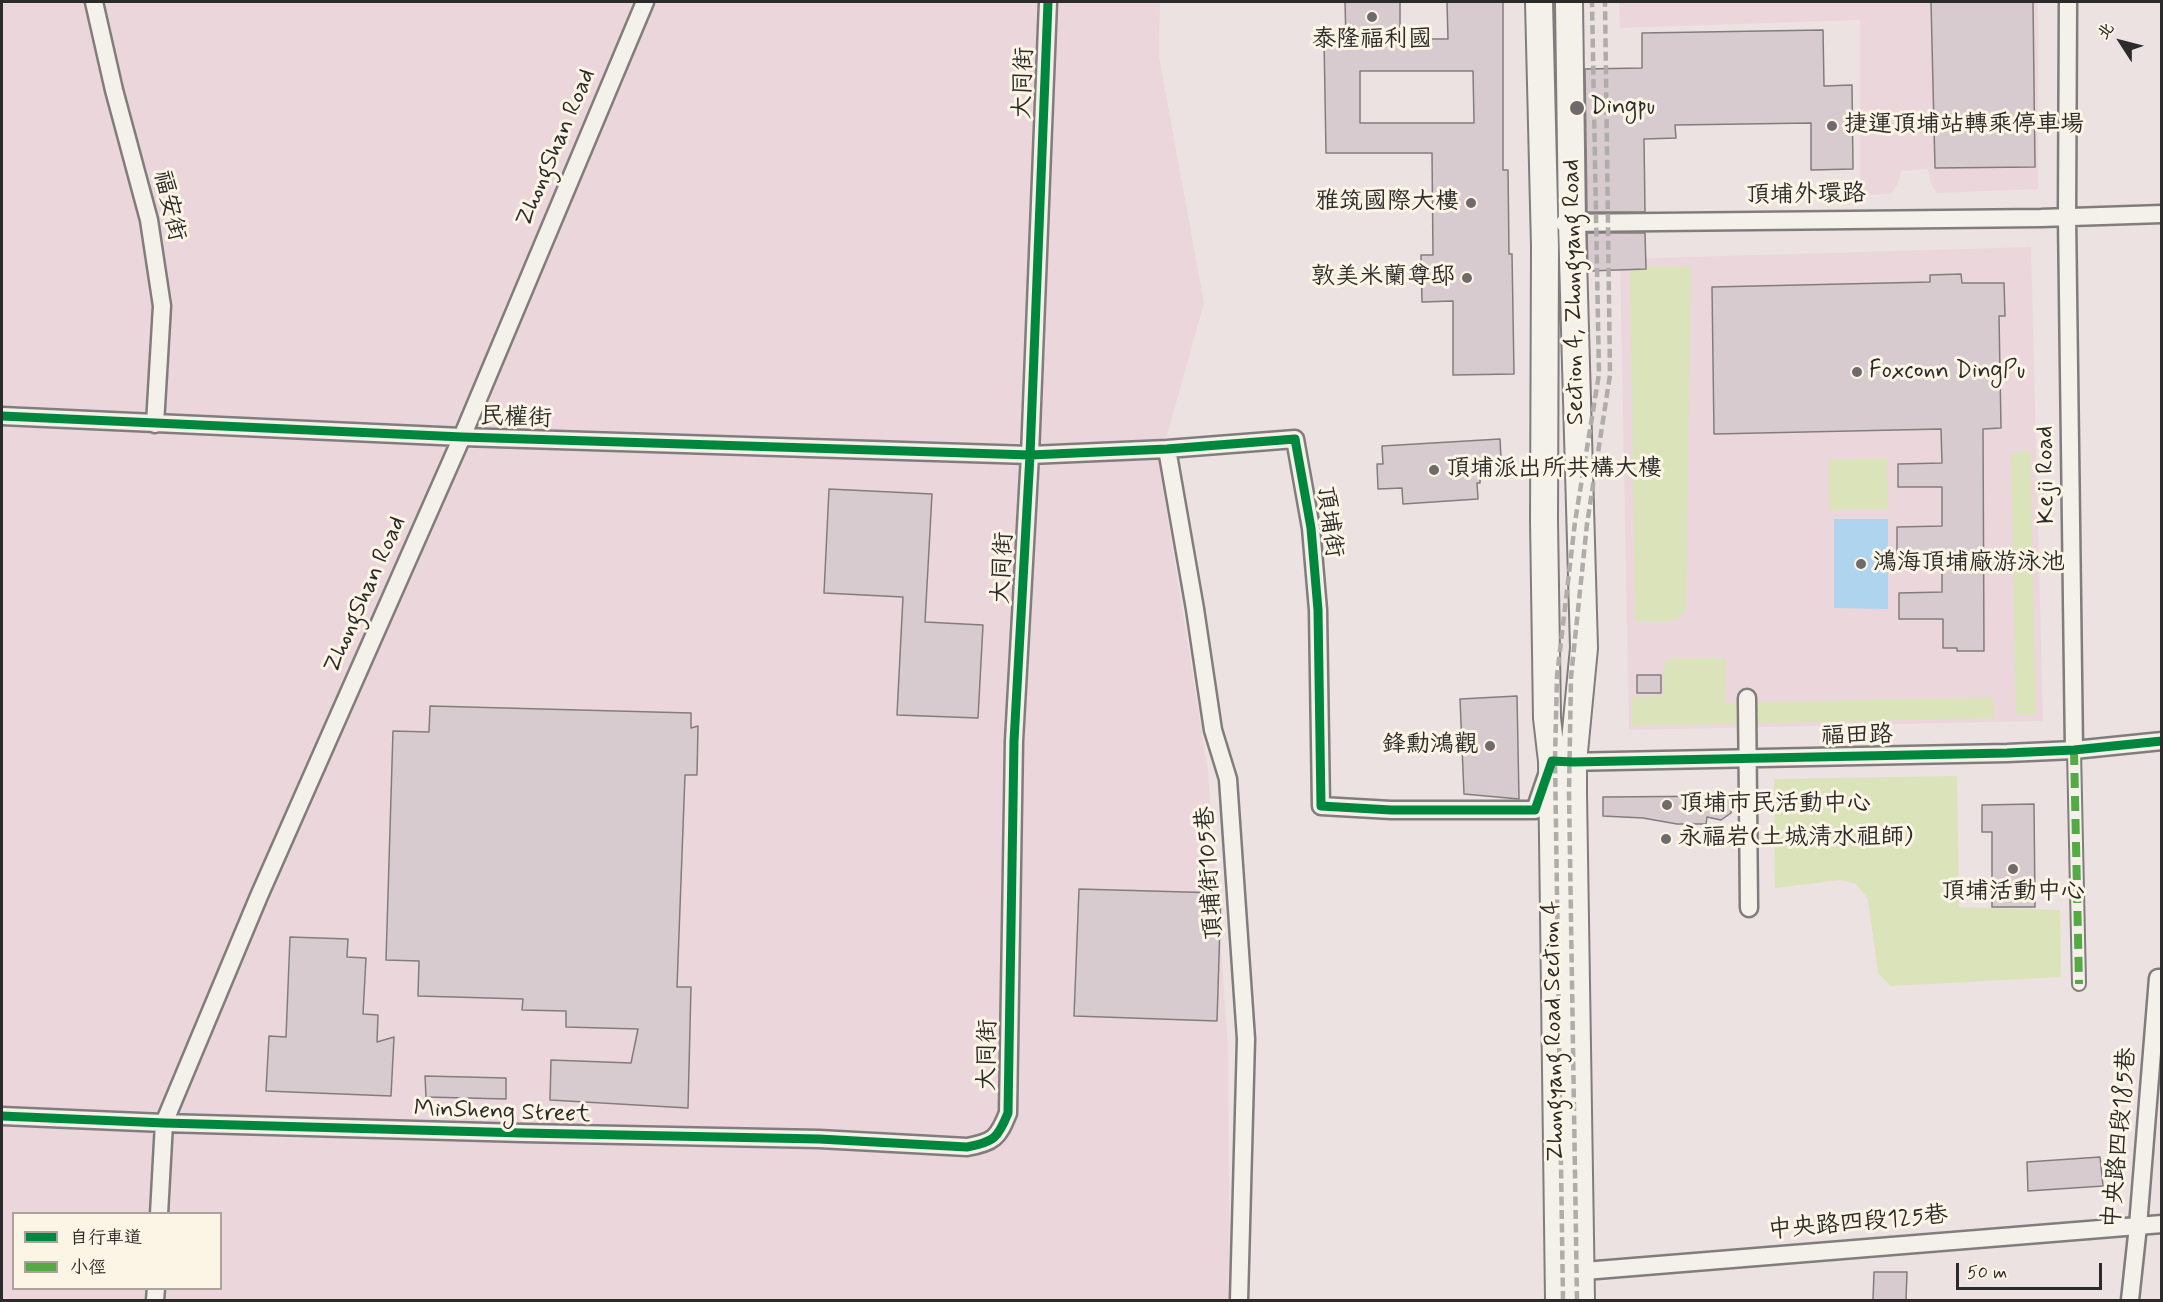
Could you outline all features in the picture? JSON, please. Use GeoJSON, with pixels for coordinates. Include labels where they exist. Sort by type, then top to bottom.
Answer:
{"type":"FeatureCollection","features":[{"type":"Feature","properties":{"kind":"main road","name":"Section 4, Zhongyang Road"},"geometry":{"type":"LineString","coordinates":[[1539,2],[1545,224],[1544,520],[1547,718],[1562,761]]}},
{"type":"Feature","properties":{"kind":"main road","name":"Section 4, Zhongyang Road"},"geometry":{"type":"LineString","coordinates":[[1562,761],[1584,648],[1572,222],[1569,2]]}},
{"type":"Feature","properties":{"kind":"main road","name":"Zhongyang Road Section 4"},"geometry":{"type":"LineString","coordinates":[[1562,761],[1570,1272],[1581,1300]]}},
{"type":"Feature","properties":{"kind":"main road","name":"Zhongyang Road Section 4"},"geometry":{"type":"LineString","coordinates":[[1559,1300],[1570,1272]]}},
{"type":"Feature","properties":{"kind":"street","name":"福安街"},"geometry":{"type":"LineString","coordinates":[[94,2],[114,90],[149,220],[159,285],[162,306],[155,424]]}},
{"type":"Feature","properties":{"kind":"street","name":"ZhongShan Road"},"geometry":{"type":"LineString","coordinates":[[159,1212],[164,1123],[259,896],[462,437],[645,2]]}},
{"type":"Feature","properties":{"kind":"street","name":"大同街"},"geometry":{"type":"LineString","coordinates":[[999,1136],[1008,1113],[1014,741],[1030,455],[1048,2]]}},
{"type":"Feature","properties":{"kind":"street","name":"Keji Road"},"geometry":{"type":"LineString","coordinates":[[2068,2],[2067,218],[2079,984]]}},
{"type":"Feature","properties":{"kind":"street","name":"頂埔外環路"},"geometry":{"type":"LineString","coordinates":[[1545,224],[2067,218],[2162,214]]}},
{"type":"Feature","properties":{"kind":"street","name":"民權街"},"geometry":{"type":"LineString","coordinates":[[2,416],[462,437],[1030,455]]}},
{"type":"Feature","properties":{"kind":"street","name":"頂埔街"},"geometry":{"type":"LineString","coordinates":[[1030,455],[1295,440],[1311,528],[1318,610],[1321,806],[1391,810],[1535,810],[1562,761]]}},
{"type":"Feature","properties":{"kind":"street","name":"頂埔街105巷"},"geometry":{"type":"LineString","coordinates":[[1167,449],[1213,730],[1228,778],[1246,1038],[1239,1300]]}},
{"type":"Feature","properties":{"kind":"street"},"geometry":{"type":"LineString","coordinates":[[1747,698],[1749,908]]}},
{"type":"Feature","properties":{"kind":"street","name":"福田路"},"geometry":{"type":"LineString","coordinates":[[1562,761],[2074,750],[2162,741]]}},
{"type":"Feature","properties":{"kind":"street","name":"中央路四段185巷"},"geometry":{"type":"LineString","coordinates":[[2130,1300],[2160,978]]}},
{"type":"Feature","properties":{"kind":"street","name":"MinSheng Street"},"geometry":{"type":"LineString","coordinates":[[2,1116],[164,1123],[819,1139],[967,1148],[986,1144],[999,1136]]}},
{"type":"Feature","properties":{"kind":"street","name":"中央路四段125巷"},"geometry":{"type":"LineString","coordinates":[[1570,1272],[2162,1224]]}},
{"type":"Feature","properties":{"kind":"shaded area"},"geometry":{"type":"Polygon","coordinates":[[[2,2],[1160,2],[1159,56],[1204,303],[1159,464],[1208,771],[1228,1045],[1230,1300],[2,1300],[2,2]]]}},
{"type":"Feature","properties":{"kind":"shaded area"},"geometry":{"type":"Polygon","coordinates":[[[1619,2],[2038,2],[2038,189],[1937,193],[1931,183],[1928,169],[1901,171],[1898,183],[1891,194],[1860,195],[1860,20],[1620,28],[1619,2]]]}},
{"type":"Feature","properties":{"kind":"shaded area"},"geometry":{"type":"Polygon","coordinates":[[[2031,247],[2043,721],[1629,730],[1620,259],[2031,247]]]}},
{"type":"Feature","properties":{"kind":"green space"},"geometry":{"type":"Polygon","coordinates":[[[1691,266],[1686,608],[1682,614],[1671,621],[1635,621],[1630,267],[1691,266]]]}},
{"type":"Feature","properties":{"kind":"green space"},"geometry":{"type":"Polygon","coordinates":[[[2030,451],[2036,715],[2016,715],[2011,453],[2030,451]]]}},
{"type":"Feature","properties":{"kind":"green space"},"geometry":{"type":"Polygon","coordinates":[[[1887,458],[1888,509],[1829,510],[1829,459],[1887,458]]]}},
{"type":"Feature","properties":{"kind":"green space"},"geometry":{"type":"Polygon","coordinates":[[[1672,658],[1726,658],[1725,703],[1993,697],[1994,718],[1632,726],[1632,697],[1663,696],[1664,663],[1672,658]]]}},
{"type":"Feature","properties":{"kind":"green space"},"geometry":{"type":"Polygon","coordinates":[[[1957,776],[1959,907],[2060,910],[2061,977],[1891,986],[1878,973],[1868,899],[1856,884],[1841,880],[1775,888],[1774,779],[1957,776]]]}},
{"type":"Feature","properties":{"kind":"water","name":"鴻海頂埔廠游泳池"},"geometry":{"type":"Polygon","coordinates":[[[1834,519],[1888,519],[1888,609],[1834,608],[1834,519]]]}},
{"type":"Feature","properties":{"kind":"building"},"geometry":{"type":"Polygon","coordinates":[[[1345,2],[1400,2],[1400,39],[1448,39],[1447,2],[1503,2],[1503,170],[1508,170],[1514,374],[1453,375],[1453,301],[1422,302],[1421,255],[1433,255],[1432,153],[1326,153],[1324,39],[1346,39],[1345,2]],[[1360,71],[1360,123],[1474,123],[1473,71],[1360,71]]]}},
{"type":"Feature","properties":{"kind":"building"},"geometry":{"type":"Polygon","coordinates":[[[1931,2],[2033,2],[2035,167],[1935,168],[1931,2]]]}},
{"type":"Feature","properties":{"kind":"building"},"geometry":{"type":"Polygon","coordinates":[[[1823,30],[1824,86],[1852,85],[1853,169],[1811,170],[1811,123],[1675,125],[1676,138],[1644,139],[1645,212],[1587,212],[1585,69],[1642,68],[1642,33],[1823,30]]]}},
{"type":"Feature","properties":{"kind":"building"},"geometry":{"type":"Polygon","coordinates":[[[1587,233],[1645,233],[1646,269],[1588,271],[1587,233]]]}},
{"type":"Feature","properties":{"kind":"building","name":"Foxconn DingPu"},"geometry":{"type":"Polygon","coordinates":[[[1961,274],[1962,283],[2004,283],[2005,316],[1999,316],[2001,428],[1983,429],[1984,651],[1957,651],[1957,648],[1943,648],[1943,619],[1899,619],[1899,593],[1942,592],[1942,554],[1897,555],[1897,527],[1942,526],[1942,487],[1898,487],[1898,464],[1942,463],[1941,429],[1714,434],[1712,287],[1930,282],[1930,275],[1961,274]]]}},
{"type":"Feature","properties":{"kind":"building","name":"頂埔派出所共構大樓"},"geometry":{"type":"Polygon","coordinates":[[[1500,439],[1501,459],[1491,460],[1492,476],[1480,477],[1480,483],[1477,483],[1478,499],[1403,504],[1402,488],[1378,489],[1377,464],[1383,464],[1382,446],[1500,439]]]}},
{"type":"Feature","properties":{"kind":"building"},"geometry":{"type":"Polygon","coordinates":[[[829,489],[932,494],[925,622],[983,625],[978,718],[897,715],[903,597],[824,593],[829,489]]]}},
{"type":"Feature","properties":{"kind":"building"},"geometry":{"type":"Polygon","coordinates":[[[1637,675],[1661,675],[1661,693],[1637,693],[1637,675]]]}},
{"type":"Feature","properties":{"kind":"building","name":"鋒勳鴻觀"},"geometry":{"type":"Polygon","coordinates":[[[1517,696],[1519,799],[1464,794],[1460,699],[1517,696]]]}},
{"type":"Feature","properties":{"kind":"building"},"geometry":{"type":"Polygon","coordinates":[[[430,706],[691,713],[691,728],[698,726],[697,775],[685,775],[677,987],[691,987],[688,1108],[550,1100],[551,1060],[631,1063],[638,1029],[566,1027],[566,1011],[522,1010],[523,999],[418,996],[419,961],[386,960],[393,731],[429,732],[430,706]]]}},
{"type":"Feature","properties":{"kind":"building","name":"頂埔市民活動中心"},"geometry":{"type":"Polygon","coordinates":[[[1732,796],[1731,813],[1721,820],[1707,817],[1706,824],[1677,824],[1643,818],[1603,816],[1603,797],[1732,796]]]}},
{"type":"Feature","properties":{"kind":"building","name":"頂埔活動中心"},"geometry":{"type":"Polygon","coordinates":[[[2034,804],[2035,907],[1992,907],[1992,832],[1982,832],[1982,805],[2034,804]]]}},
{"type":"Feature","properties":{"kind":"building"},"geometry":{"type":"Polygon","coordinates":[[[1079,889],[1221,893],[1217,1021],[1074,1016],[1079,889]]]}},
{"type":"Feature","properties":{"kind":"building"},"geometry":{"type":"Polygon","coordinates":[[[290,937],[348,939],[347,957],[366,958],[363,1014],[378,1015],[377,1042],[394,1037],[391,1096],[266,1091],[269,1036],[286,1037],[290,937]]]}},
{"type":"Feature","properties":{"kind":"building"},"geometry":{"type":"Polygon","coordinates":[[[425,1076],[506,1078],[506,1099],[426,1097],[425,1076]]]}},
{"type":"Feature","properties":{"kind":"building"},"geometry":{"type":"Polygon","coordinates":[[[2100,1157],[2103,1186],[2028,1191],[2027,1162],[2100,1157]]]}},
{"type":"Feature","properties":{"kind":"building"},"geometry":{"type":"Polygon","coordinates":[[[1874,1272],[1907,1272],[1906,1300],[1873,1300],[1874,1272]]]}},
{"type":"Feature","properties":{"kind":"railway"},"geometry":{"type":"LineString","coordinates":[[1563,1300],[1555,759],[1557,676],[1575,522],[1599,374],[1592,2]]}},
{"type":"Feature","properties":{"kind":"railway"},"geometry":{"type":"LineString","coordinates":[[1577,1300],[1569,792],[1571,677],[1587,524],[1610,375],[1605,2]]}},
{"type":"Feature","properties":{"kind":"marked path"},"geometry":{"type":"LineString","coordinates":[[2074,750],[2079,984]]}},
{"type":"Feature","properties":{"kind":"cycle path"},"geometry":{"type":"LineString","coordinates":[[2,1116],[164,1123],[819,1139],[967,1147],[994,1138],[1008,1113],[1014,741],[1030,455],[1048,2]]}},
{"type":"Feature","properties":{"kind":"cycle path"},"geometry":{"type":"LineString","coordinates":[[2,416],[462,437],[1030,455],[1167,449],[1295,439],[1311,528],[1318,610],[1321,806],[1391,810],[1535,810],[1552,761],[2007,753],[2074,750],[2162,741]]}},
{"type":"Feature","properties":{"kind":"place","name":"泰隆福利國"},"geometry":{"type":"Point","coordinates":[1372,17]}},
{"type":"Feature","properties":{"kind":"place","name":"Dingpu"},"geometry":{"type":"Point","coordinates":[1577,108]}},
{"type":"Feature","properties":{"kind":"place","name":"捷運頂埔站轉乘停車場"},"geometry":{"type":"Point","coordinates":[1832,126]}},
{"type":"Feature","properties":{"kind":"place","name":"雅筑國際大樓"},"geometry":{"type":"Point","coordinates":[1471,203]}},
{"type":"Feature","properties":{"kind":"place","name":"敦美米蘭尊邸"},"geometry":{"type":"Point","coordinates":[1467,278]}},
{"type":"Feature","properties":{"kind":"place","name":"Foxconn DingPu"},"geometry":{"type":"Point","coordinates":[1857,372]}},
{"type":"Feature","properties":{"kind":"place","name":"頂埔派出所共構大樓"},"geometry":{"type":"Point","coordinates":[1434,470]}},
{"type":"Feature","properties":{"kind":"place","name":"鴻海頂埔廠游泳池"},"geometry":{"type":"Point","coordinates":[1861,564]}},
{"type":"Feature","properties":{"kind":"place","name":"鋒勳鴻觀"},"geometry":{"type":"Point","coordinates":[1490,746]}},
{"type":"Feature","properties":{"kind":"place","name":"頂埔市民活動中心"},"geometry":{"type":"Point","coordinates":[1667,805]}},
{"type":"Feature","properties":{"kind":"place","name":"永福岩(土城清水祖師)"},"geometry":{"type":"Point","coordinates":[1666,839]}},
{"type":"Feature","properties":{"kind":"place","name":"頂埔活動中心"},"geometry":{"type":"Point","coordinates":[2013,869]}}]}
